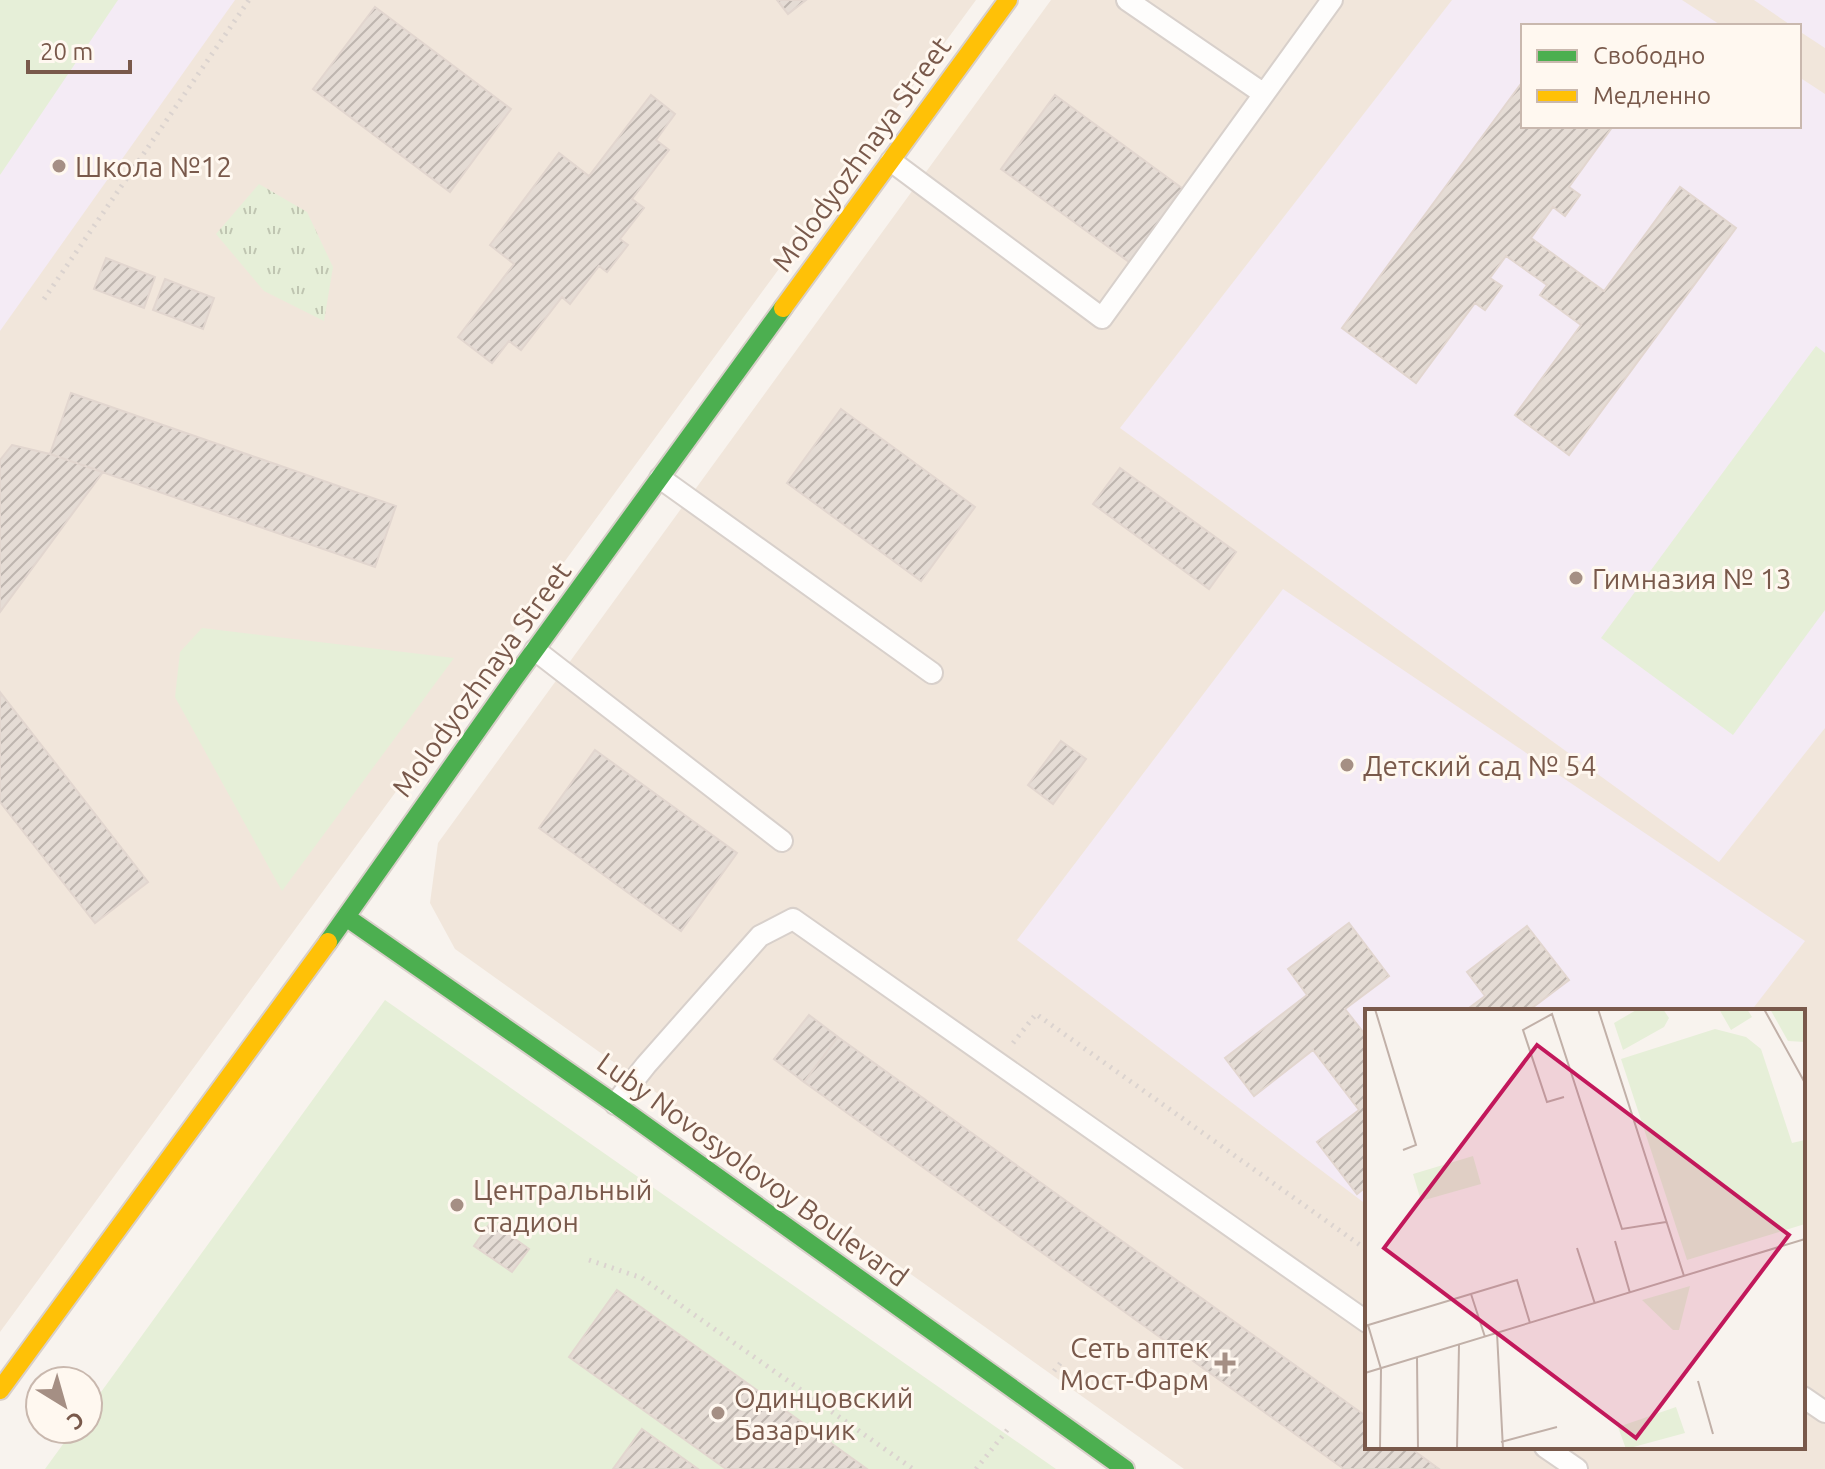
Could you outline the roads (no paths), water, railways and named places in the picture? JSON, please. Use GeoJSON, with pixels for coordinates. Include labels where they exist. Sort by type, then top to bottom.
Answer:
{"type":"FeatureCollection","features":[{"type":"Feature","properties":{"kind":"street","name":"Molodyozhnaya Street"},"geometry":{"type":"LineString","coordinates":[[0,1390],[346,917],[535,650],[1006,1]]}},
{"type":"Feature","properties":{"kind":"street","name":"Luby Novosyolovoy Boulevard"},"geometry":{"type":"LineString","coordinates":[[346,917],[615,1104],[1125,1469]]}},
{"type":"Feature","properties":{"kind":"lane"},"geometry":{"type":"LineString","coordinates":[[1127,0],[1264,94]]}},
{"type":"Feature","properties":{"kind":"lane"},"geometry":{"type":"LineString","coordinates":[[891,161],[1102,318],[1332,0]]}},
{"type":"Feature","properties":{"kind":"lane"},"geometry":{"type":"LineString","coordinates":[[660,478],[932,673]]}},
{"type":"Feature","properties":{"kind":"lane"},"geometry":{"type":"LineString","coordinates":[[535,650],[782,841]]}},
{"type":"Feature","properties":{"kind":"lane"},"geometry":{"type":"LineString","coordinates":[[615,1104],[760,936],[793,919],[1365,1321]]}},
{"type":"Feature","properties":{"kind":"lane"},"geometry":{"type":"LineString","coordinates":[[1805,1398],[1825,1412]]}},
{"type":"Feature","properties":{"kind":"lane"},"geometry":{"type":"LineString","coordinates":[[1548,1449],[1577,1469]]}},
{"type":"Feature","properties":{"kind":"place","name":"Школа №12"},"geometry":{"type":"Point","coordinates":[59,166]}},
{"type":"Feature","properties":{"kind":"place","name":"Гимназия № 13"},"geometry":{"type":"Point","coordinates":[1576,578]}},
{"type":"Feature","properties":{"kind":"place","name":"Детский сад № 54"},"geometry":{"type":"Point","coordinates":[1347,765]}},
{"type":"Feature","properties":{"kind":"place","name":"Центральный стадион"},"geometry":{"type":"Point","coordinates":[457,1205]}},
{"type":"Feature","properties":{"kind":"place","name":"Сеть аптек Мост-Фарм"},"geometry":{"type":"Point","coordinates":[1225,1363]}},
{"type":"Feature","properties":{"kind":"place","name":"Одинцовский Базарчик"},"geometry":{"type":"Point","coordinates":[718,1413]}}]}
